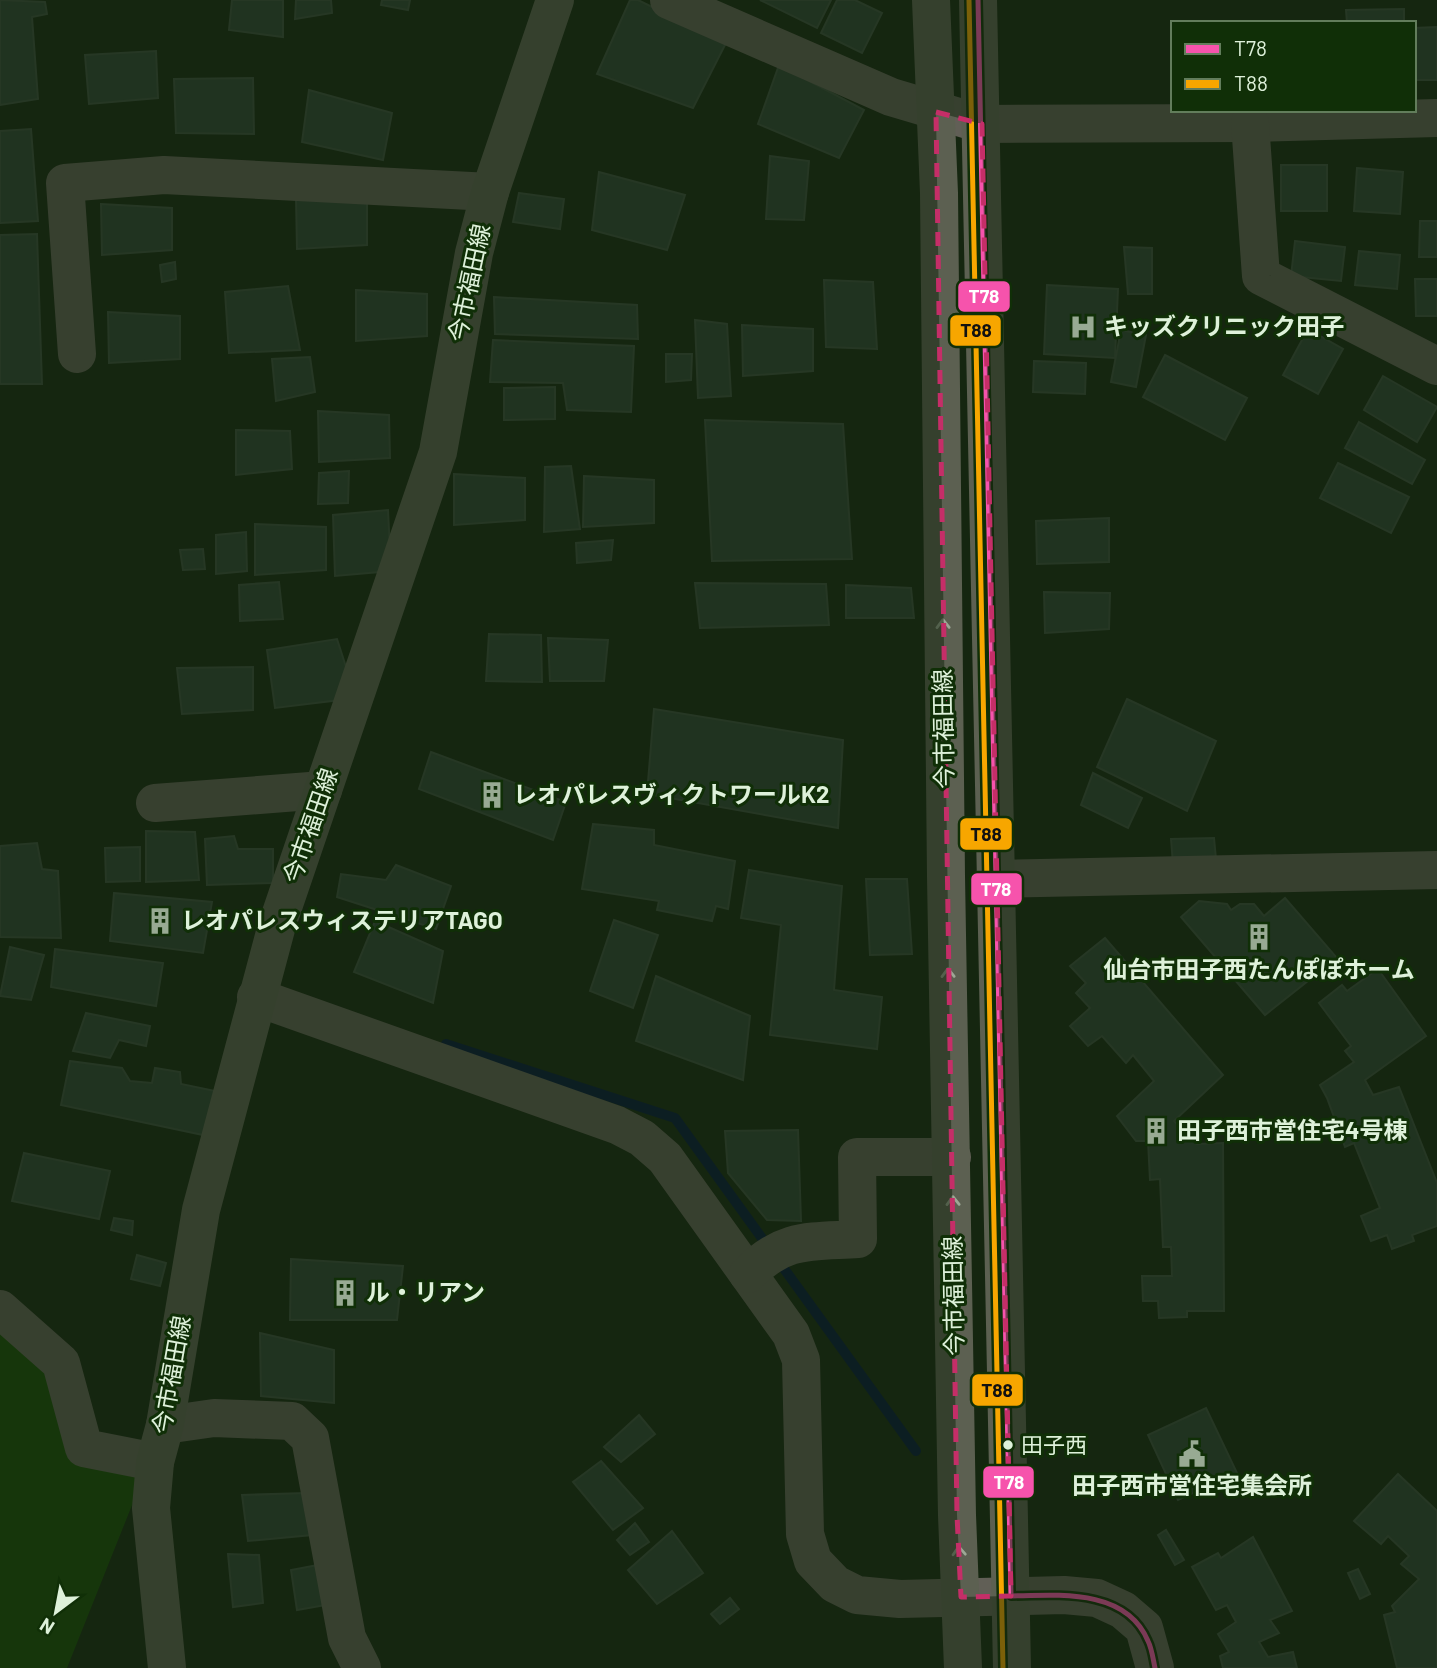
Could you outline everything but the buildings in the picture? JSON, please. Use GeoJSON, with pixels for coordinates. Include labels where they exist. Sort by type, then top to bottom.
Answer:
{"type":"FeatureCollection","features":[{"type":"Feature","properties":{"kind":"main road","name":"今市福田線"},"geometry":{"type":"LineString","coordinates":[[167,1668],[151,1508],[155,1462],[165,1425],[201,1210],[277,925],[438,452],[474,253],[490,192],[555,0]]}},
{"type":"Feature","properties":{"kind":"main road","name":"今市福田線"},"geometry":{"type":"LineString","coordinates":[[931,0],[936,112],[957,1515],[963,1668]]}},
{"type":"Feature","properties":{"kind":"main road","name":"今市福田線"},"geometry":{"type":"LineString","coordinates":[[978,0],[1012,1668]]}},
{"type":"Feature","properties":{"kind":"street"},"geometry":{"type":"LineString","coordinates":[[669,0],[891,97],[982,124],[1250,123],[1437,118]]}},
{"type":"Feature","properties":{"kind":"street"},"geometry":{"type":"LineString","coordinates":[[1250,123],[1261,276],[1437,366]]}},
{"type":"Feature","properties":{"kind":"street"},"geometry":{"type":"LineString","coordinates":[[77,354],[65,183],[164,175],[490,192]]}},
{"type":"Feature","properties":{"kind":"street"},"geometry":{"type":"LineString","coordinates":[[155,803],[323,790]]}},
{"type":"Feature","properties":{"kind":"street"},"geometry":{"type":"LineString","coordinates":[[994,879],[1437,870]]}},
{"type":"Feature","properties":{"kind":"street"},"geometry":{"type":"LineString","coordinates":[[256,997],[617,1125],[642,1138],[665,1158],[763,1262],[801,1360],[805,1534],[813,1561],[835,1584],[858,1595],[900,1599],[1064,1595],[1097,1598],[1123,1610],[1144,1628],[1155,1668]]}},
{"type":"Feature","properties":{"kind":"street"},"geometry":{"type":"LineString","coordinates":[[763,1262],[794,1243],[858,1239],[857,1157],[952,1157]]}},
{"type":"Feature","properties":{"kind":"street"},"geometry":{"type":"LineString","coordinates":[[0,1309],[61,1363],[84,1448],[155,1462]]}},
{"type":"Feature","properties":{"kind":"street"},"geometry":{"type":"LineString","coordinates":[[165,1425],[214,1418],[292,1421],[310,1438],[347,1638],[362,1668]]}},
{"type":"Feature","properties":{"kind":"highlighted area"},"geometry":{"type":"Polygon","coordinates":[[[936,112],[982,124],[1011,1596],[961,1597],[957,1515],[936,112]]]}},
{"type":"Feature","properties":{"kind":"green space"},"geometry":{"type":"Polygon","coordinates":[[[0,1307],[98,1454],[148,1465],[67,1668],[0,1668],[0,1307]]]}},
{"type":"Feature","properties":{"kind":"waterway"},"geometry":{"type":"LineString","coordinates":[[446,1044],[675,1118],[916,1451]]}},
{"type":"Feature","properties":{"kind":"transit line","name":"T88"},"geometry":{"type":"LineString","coordinates":[[969,0],[1003,1668]]}},
{"type":"Feature","properties":{"kind":"transit line","name":"T78"},"geometry":{"type":"LineString","coordinates":[[978,0],[1011,1596],[1089,1598],[1124,1611],[1138,1624],[1148,1641],[1155,1668]]}},
{"type":"Feature","properties":{"kind":"place","name":"キッズクリニック田子"},"geometry":{"type":"Point","coordinates":[1083,327]}},
{"type":"Feature","properties":{"kind":"place","name":"レオパレスヴィクトワールK2"},"geometry":{"type":"Point","coordinates":[492,795]}},
{"type":"Feature","properties":{"kind":"place","name":"レオパレスウィステリアTAGO"},"geometry":{"type":"Point","coordinates":[160,921]}},
{"type":"Feature","properties":{"kind":"place","name":"仙台市田子西たんぽぽホーム"},"geometry":{"type":"Point","coordinates":[1259,937]}},
{"type":"Feature","properties":{"kind":"place","name":"田子西市営住宅4号棟"},"geometry":{"type":"Point","coordinates":[1156,1131]}},
{"type":"Feature","properties":{"kind":"place","name":"ル・リアン"},"geometry":{"type":"Point","coordinates":[345,1293]}},
{"type":"Feature","properties":{"kind":"place","name":"田子西"},"geometry":{"type":"Point","coordinates":[1008,1445]}},
{"type":"Feature","properties":{"kind":"place","name":"田子西市営住宅集会所"},"geometry":{"type":"Point","coordinates":[1192,1454]}}]}
